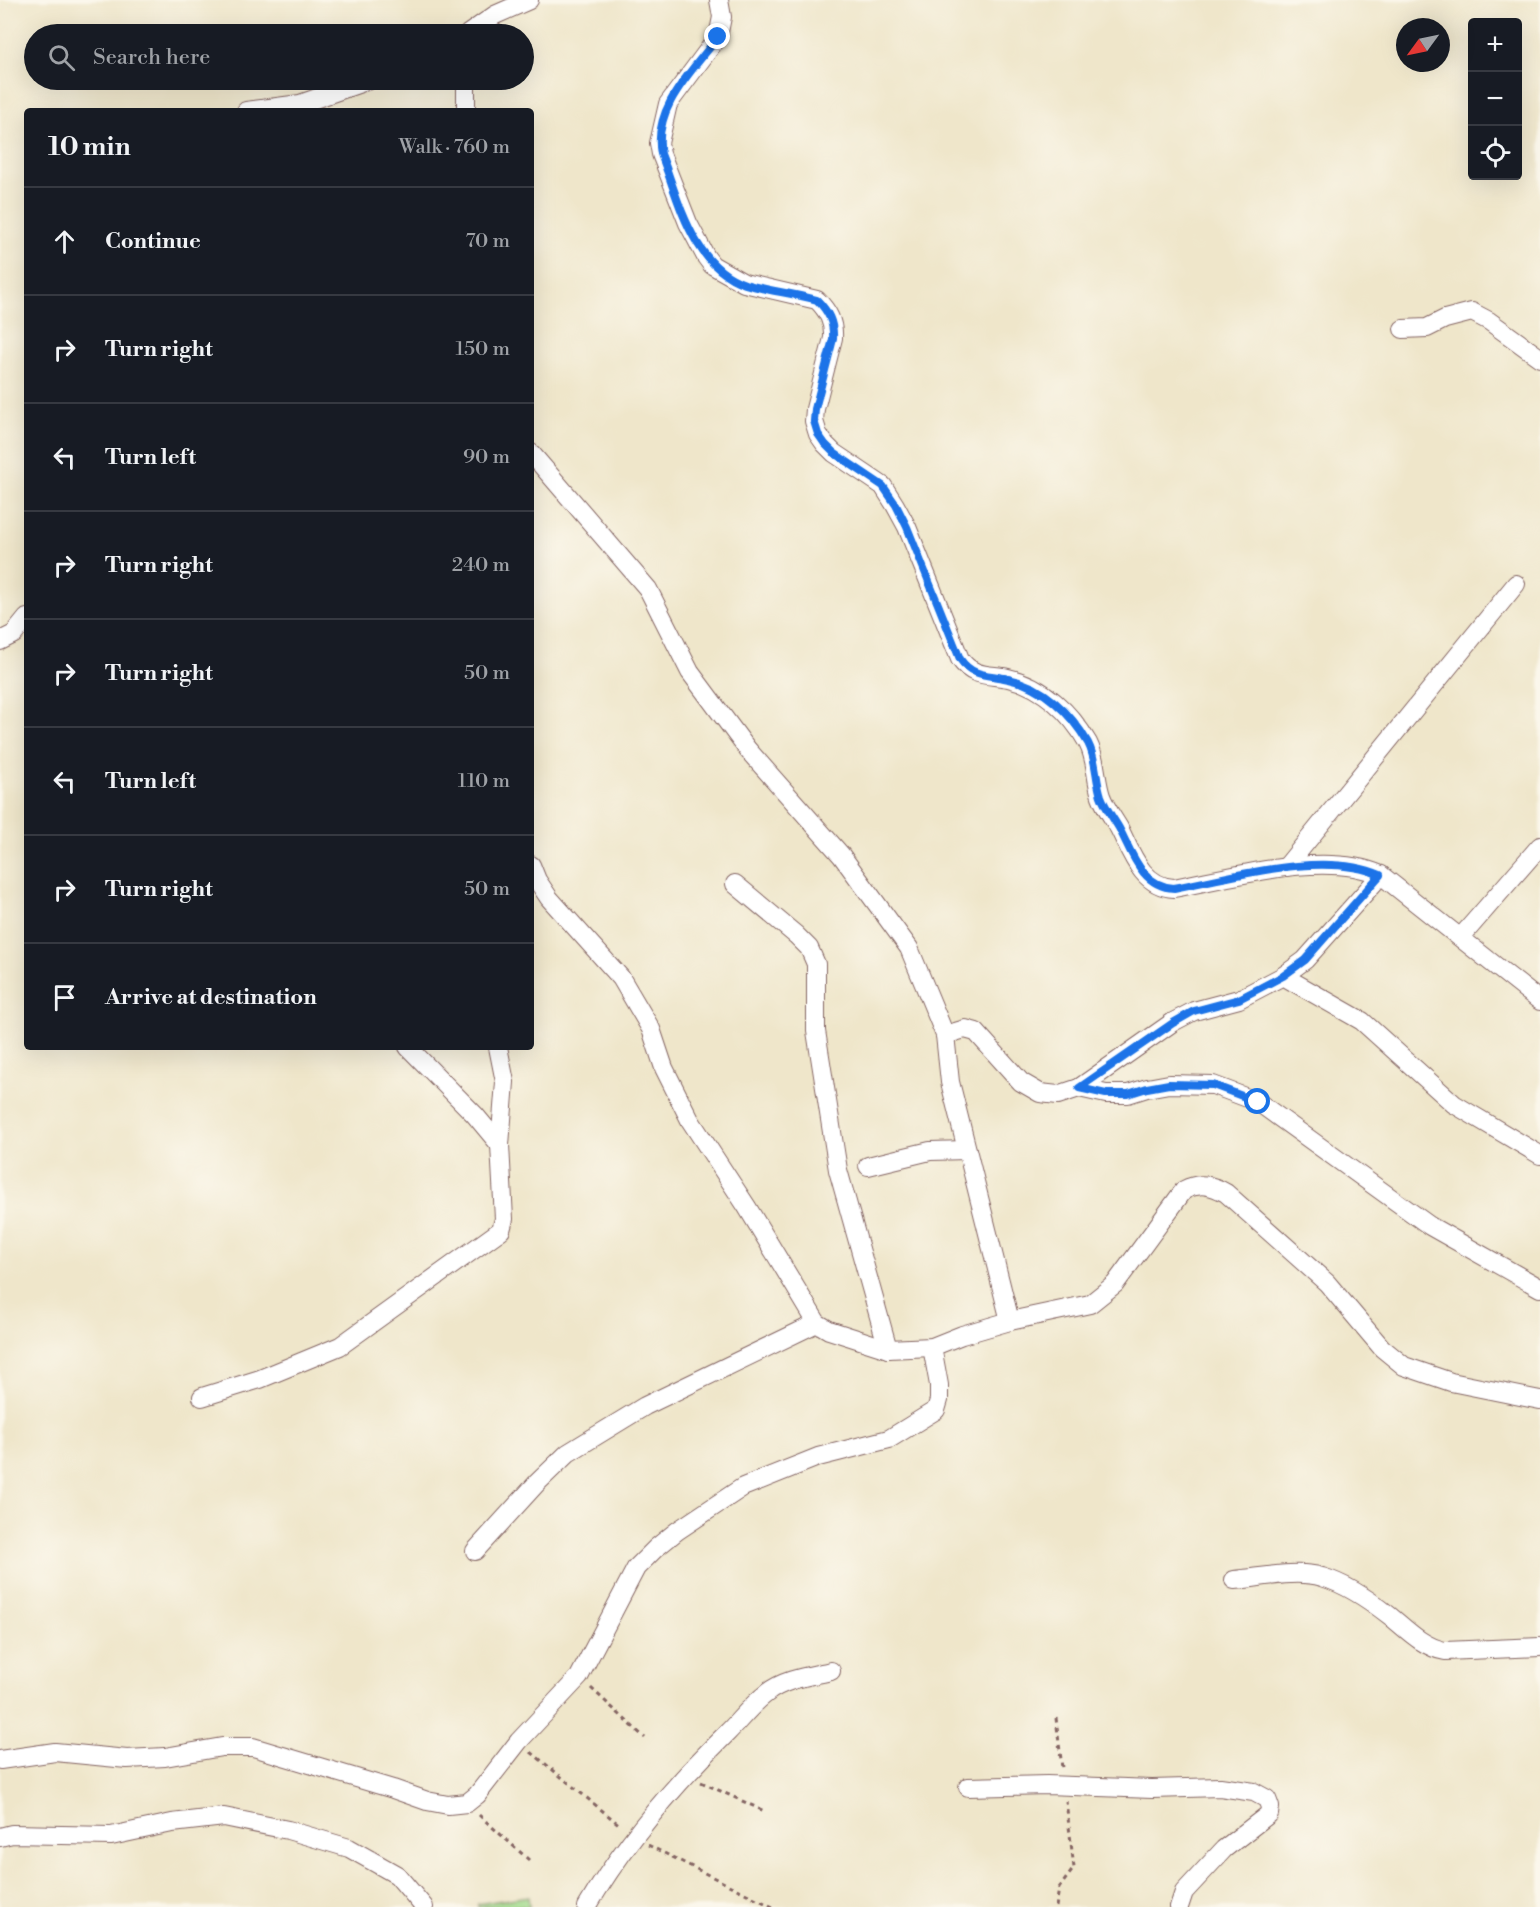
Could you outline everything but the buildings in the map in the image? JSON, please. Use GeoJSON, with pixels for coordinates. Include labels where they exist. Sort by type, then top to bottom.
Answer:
{"type":"FeatureCollection","features":[{"type":"Feature","properties":{"kind":"street"},"geometry":{"type":"LineString","coordinates":[[482,24],[495,15],[529,0]]}},
{"type":"Feature","properties":{"kind":"street"},"geometry":{"type":"LineString","coordinates":[[719,0],[722,17],[718,37],[668,105],[659,143],[661,154],[687,223],[712,265],[744,284],[817,300],[830,317],[834,328],[833,339],[815,409],[814,421],[818,434],[834,453],[883,486],[896,505],[965,667],[974,673],[1009,679],[1033,688],[1056,702],[1073,720],[1089,744],[1096,764],[1101,795],[1141,870],[1153,882],[1163,887],[1174,888],[1286,867],[1345,865],[1365,868],[1380,875],[1540,1001]]}},
{"type":"Feature","properties":{"kind":"street"},"geometry":{"type":"LineString","coordinates":[[269,108],[300,104],[340,90]]}},
{"type":"Feature","properties":{"kind":"street"},"geometry":{"type":"LineString","coordinates":[[466,90],[466,108]]}},
{"type":"Feature","properties":{"kind":"street"},"geometry":{"type":"LineString","coordinates":[[1403,330],[1428,328],[1445,319],[1472,312],[1490,321],[1540,358]]}},
{"type":"Feature","properties":{"kind":"street"},"geometry":{"type":"LineString","coordinates":[[534,456],[648,589],[690,672],[748,750],[842,855],[909,948],[945,1035],[950,1082],[1010,1321]]}},
{"type":"Feature","properties":{"kind":"street"},"geometry":{"type":"LineString","coordinates":[[1286,867],[1516,585]]}},
{"type":"Feature","properties":{"kind":"street"},"geometry":{"type":"LineString","coordinates":[[0,641],[14,634],[24,622]]}},
{"type":"Feature","properties":{"kind":"street"},"geometry":{"type":"LineString","coordinates":[[1461,938],[1540,846]]}},
{"type":"Feature","properties":{"kind":"street"},"geometry":{"type":"LineString","coordinates":[[534,872],[549,898],[621,978],[651,1029],[664,1068],[690,1120],[747,1207],[817,1323],[829,1330],[888,1349],[932,1347],[962,1335],[1010,1321],[1090,1304],[1115,1284],[1184,1190],[1196,1185],[1209,1185],[1226,1193],[1328,1283],[1382,1348],[1404,1366],[1451,1382],[1540,1400]]}},
{"type":"Feature","properties":{"kind":"street"},"geometry":{"type":"LineString","coordinates":[[945,1035],[965,1029],[976,1032],[1021,1082],[1040,1093],[1058,1095],[1079,1088],[1180,1018],[1194,1011],[1239,999],[1283,976],[1305,960],[1380,875]]}},
{"type":"Feature","properties":{"kind":"street"},"geometry":{"type":"LineString","coordinates":[[735,884],[796,934],[809,948],[816,964],[816,1031],[838,1170],[888,1349]]}},
{"type":"Feature","properties":{"kind":"street"},"geometry":{"type":"LineString","coordinates":[[1283,976],[1362,1021],[1454,1104],[1540,1155]]}},
{"type":"Feature","properties":{"kind":"street"},"geometry":{"type":"LineString","coordinates":[[411,1050],[475,1115],[500,1145]]}},
{"type":"Feature","properties":{"kind":"street"},"geometry":{"type":"LineString","coordinates":[[202,1397],[261,1379],[340,1346],[501,1230],[504,1219],[500,1145],[505,1082],[499,1050]]}},
{"type":"Feature","properties":{"kind":"street"},"geometry":{"type":"LineString","coordinates":[[1079,1088],[1106,1094],[1128,1094],[1169,1084],[1213,1085],[1258,1102],[1430,1226],[1540,1288]]}},
{"type":"Feature","properties":{"kind":"street"},"geometry":{"type":"LineString","coordinates":[[867,1166],[930,1151],[967,1150]]}},
{"type":"Feature","properties":{"kind":"street"},"geometry":{"type":"LineString","coordinates":[[475,1551],[568,1453],[645,1406],[817,1323]]}},
{"type":"Feature","properties":{"kind":"street"},"geometry":{"type":"LineString","coordinates":[[0,1760],[55,1752],[127,1759],[165,1757],[222,1747],[253,1748],[427,1801],[448,1804],[466,1803],[477,1795],[519,1741],[579,1677],[636,1568],[656,1548],[677,1531],[743,1487],[818,1457],[889,1439],[936,1410],[939,1385],[932,1347]]}},
{"type":"Feature","properties":{"kind":"street"},"geometry":{"type":"LineString","coordinates":[[1234,1580],[1281,1575],[1320,1576],[1338,1583],[1380,1608],[1434,1649],[1445,1651],[1540,1647]]}},
{"type":"Feature","properties":{"kind":"street"},"geometry":{"type":"LineString","coordinates":[[587,1907],[608,1871],[627,1845],[688,1772],[767,1692],[793,1680],[831,1671]]}},
{"type":"Feature","properties":{"kind":"street"},"geometry":{"type":"LineString","coordinates":[[968,1787],[1064,1785],[1152,1789],[1220,1787],[1254,1792],[1267,1799],[1270,1807],[1269,1814],[1224,1849],[1185,1892],[1179,1907]]}},
{"type":"Feature","properties":{"kind":"street"},"geometry":{"type":"LineString","coordinates":[[0,1838],[12,1834],[111,1836],[172,1823],[224,1817],[288,1830],[349,1848],[397,1875],[423,1907]]}},
{"type":"Feature","properties":{"kind":"path"},"geometry":{"type":"LineString","coordinates":[[579,1677],[645,1738]]}},
{"type":"Feature","properties":{"kind":"path"},"geometry":{"type":"LineString","coordinates":[[1056,1718],[1074,1868],[1059,1888],[1056,1907]]}},
{"type":"Feature","properties":{"kind":"path"},"geometry":{"type":"LineString","coordinates":[[688,1772],[700,1781],[764,1811]]}},
{"type":"Feature","properties":{"kind":"path"},"geometry":{"type":"LineString","coordinates":[[466,1803],[529,1860]]}},
{"type":"Feature","properties":{"kind":"green space"},"geometry":{"type":"Polygon","coordinates":[[[528,1896],[529,1907],[478,1907],[478,1904],[528,1896]]]}},
{"type":"Feature","properties":{"kind":"route"},"geometry":{"type":"LineString","coordinates":[[718,37],[668,105],[659,143],[687,223],[706,258],[720,271],[744,284],[817,300],[830,317],[834,328],[833,339],[815,409],[814,421],[818,434],[834,453],[883,486],[896,505],[965,667],[974,673],[1009,679],[1033,688],[1056,702],[1073,720],[1089,744],[1096,764],[1101,795],[1141,870],[1153,882],[1163,887],[1174,888],[1286,867],[1345,865],[1365,868],[1380,875],[1305,960],[1283,976],[1239,999],[1194,1011],[1156,1033],[1079,1088],[1106,1094],[1128,1094],[1169,1084],[1213,1085],[1258,1102]]}}]}
